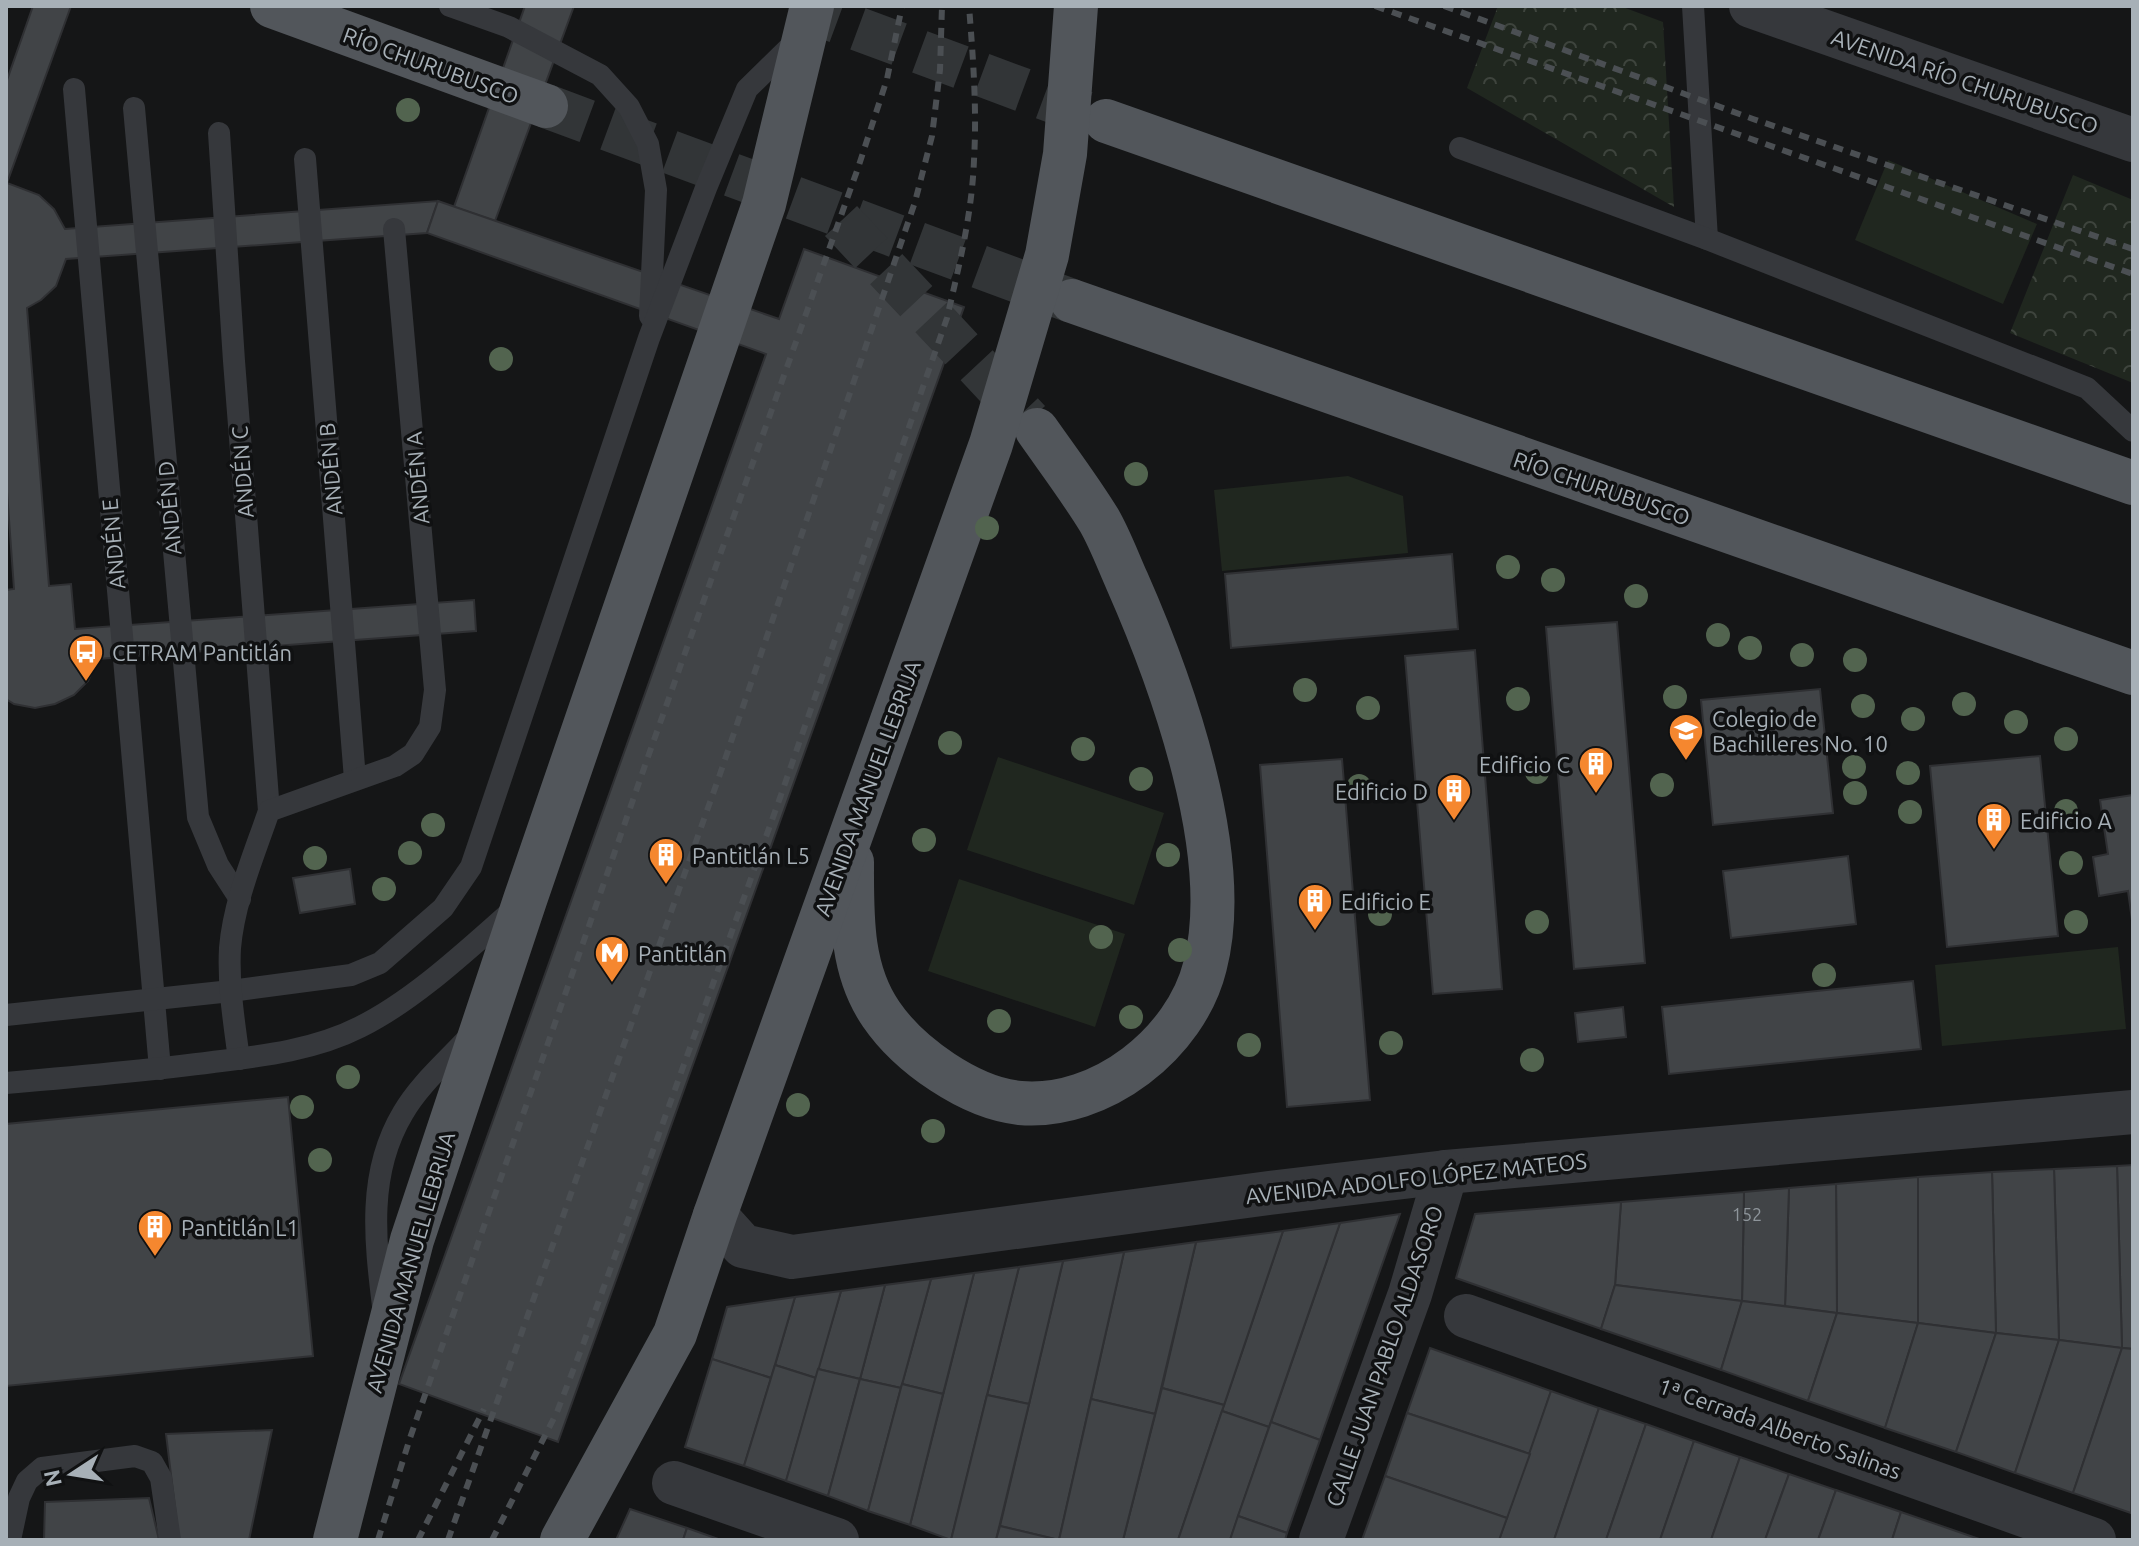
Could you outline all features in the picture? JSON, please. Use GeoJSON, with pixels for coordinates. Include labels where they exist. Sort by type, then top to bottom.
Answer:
{"type":"FeatureCollection","features":[{"type":"Feature","properties":{"kind":"main road","name":"RÍO CHURUBUSCO"},"geometry":{"type":"LineString","coordinates":[[272,6],[546,106]]}},
{"type":"Feature","properties":{"kind":"main road","name":"AVENIDA MANUEL LEBRIJA"},"geometry":{"type":"LineString","coordinates":[[562,1540],[675,1334],[991,444],[1047,255],[1065,154],[1076,6]]}},
{"type":"Feature","properties":{"kind":"main road","name":"AVENIDA MANUEL LEBRIJA"},"geometry":{"type":"LineString","coordinates":[[335,1540],[412,1240],[764,204],[810,17]]}},
{"type":"Feature","properties":{"kind":"main road"},"geometry":{"type":"LineString","coordinates":[[1106,121],[2133,483]]}},
{"type":"Feature","properties":{"kind":"main road","name":"RÍO CHURUBUSCO"},"geometry":{"type":"LineString","coordinates":[[1072,301],[2133,673]]}},
{"type":"Feature","properties":{"kind":"main road"},"geometry":{"type":"LineString","coordinates":[[852,829],[852,934],[863,975],[880,1013],[904,1043],[973,1090],[1020,1103],[1071,1099],[1113,1081],[1153,1053],[1188,1009],[1205,967],[1213,923],[1208,843],[1192,763],[1152,637],[1101,522],[1037,430]]}},
{"type":"Feature","properties":{"kind":"street","name":"AVENIDA RÍO CHURUBUSCO"},"geometry":{"type":"LineString","coordinates":[[1751,6],[2133,140]]}},
{"type":"Feature","properties":{"kind":"street","name":"AVENIDA ADOLFO LÓPEZ MATEOS"},"geometry":{"type":"LineString","coordinates":[[715,1215],[743,1246],[792,1257],[1446,1172],[2133,1112]]}},
{"type":"Feature","properties":{"kind":"street","name":"CALLE JUAN PABLO ALDASORO"},"geometry":{"type":"LineString","coordinates":[[1321,1540],[1410,1294],[1446,1172]]}},
{"type":"Feature","properties":{"kind":"street","name":"1ª Cerrada Alberto Salinas"},"geometry":{"type":"LineString","coordinates":[[1466,1316],[2094,1540]]}},
{"type":"Feature","properties":{"kind":"street"},"geometry":{"type":"LineString","coordinates":[[674,1483],[837,1540]]}},
{"type":"Feature","properties":{"kind":"lane"},"geometry":{"type":"LineString","coordinates":[[450,6],[509,27],[600,75],[629,107],[648,144],[656,190],[649,338]]}},
{"type":"Feature","properties":{"kind":"lane"},"geometry":{"type":"LineString","coordinates":[[1693,6],[1707,239]]}},
{"type":"Feature","properties":{"kind":"lane"},"geometry":{"type":"LineString","coordinates":[[6,1015],[351,975],[380,963],[443,908],[471,867],[649,338],[747,89],[810,17]]}},
{"type":"Feature","properties":{"kind":"lane","name":"ANDÉN E"},"geometry":{"type":"LineString","coordinates":[[74,89],[160,1069]]}},
{"type":"Feature","properties":{"kind":"lane","name":"ANDÉN D"},"geometry":{"type":"LineString","coordinates":[[134,108],[198,817],[218,865],[240,899]]}},
{"type":"Feature","properties":{"kind":"lane","name":"ANDÉN C"},"geometry":{"type":"LineString","coordinates":[[219,133],[269,811]]}},
{"type":"Feature","properties":{"kind":"lane"},"geometry":{"type":"LineString","coordinates":[[1460,148],[1707,239],[2087,388],[2133,431]]}},
{"type":"Feature","properties":{"kind":"lane","name":"ANDÉN B"},"geometry":{"type":"LineString","coordinates":[[305,159],[355,779]]}},
{"type":"Feature","properties":{"kind":"lane","name":"ANDÉN A"},"geometry":{"type":"LineString","coordinates":[[355,779],[395,766],[413,754],[430,727],[435,690],[394,229]]}},
{"type":"Feature","properties":{"kind":"lane"},"geometry":{"type":"LineString","coordinates":[[239,1059],[231,991],[230,947],[240,899],[269,811],[355,779]]}},
{"type":"Feature","properties":{"kind":"lane"},"geometry":{"type":"LineString","coordinates":[[6,1083],[160,1069],[314,1046],[361,1027],[418,988],[525,900]]}},
{"type":"Feature","properties":{"kind":"lane"},"geometry":{"type":"LineString","coordinates":[[10,1540],[23,1489],[27,1481],[42,1468],[135,1456],[152,1462],[161,1478],[170,1540]]}},
{"type":"Feature","properties":{"kind":"green space"},"geometry":{"type":"Polygon","coordinates":[[[1498,6],[1620,6],[1663,22],[1674,207],[1467,88],[1498,6]]]}},
{"type":"Feature","properties":{"kind":"green space"},"geometry":{"type":"Polygon","coordinates":[[[1888,160],[2037,224],[2003,304],[1855,240],[1888,160]]]}},
{"type":"Feature","properties":{"kind":"green space"},"geometry":{"type":"Polygon","coordinates":[[[2073,175],[2133,200],[2133,383],[2010,333],[2073,175]]]}},
{"type":"Feature","properties":{"kind":"green space"},"geometry":{"type":"Polygon","coordinates":[[[1348,476],[1403,496],[1408,553],[1222,571],[1214,490],[1348,476]]]}},
{"type":"Feature","properties":{"kind":"green space"},"geometry":{"type":"Polygon","coordinates":[[[998,757],[1164,813],[1134,905],[967,850],[998,757]]]}},
{"type":"Feature","properties":{"kind":"green space"},"geometry":{"type":"Polygon","coordinates":[[[959,879],[1125,934],[1095,1027],[928,971],[959,879]]]}},
{"type":"Feature","properties":{"kind":"green space"},"geometry":{"type":"Polygon","coordinates":[[[2118,947],[2126,1029],[1942,1046],[1935,965],[2118,947]]]}},
{"type":"Feature","properties":{"kind":"building"},"geometry":{"type":"Polygon","coordinates":[[[33,6],[71,6],[7,183],[39,195],[54,209],[65,229],[438,201],[427,233],[66,259],[56,286],[27,308],[49,586],[71,584],[75,629],[474,600],[476,631],[98,659],[88,681],[74,695],[55,704],[35,708],[14,704],[6,699],[6,590],[14,589],[6,478],[6,83],[33,6]]]}},
{"type":"Feature","properties":{"kind":"building"},"geometry":{"type":"Polygon","coordinates":[[[525,6],[574,6],[495,221],[454,207],[525,6]]]}},
{"type":"Feature","properties":{"kind":"building","name":"Pantitlán L5"},"geometry":{"type":"Polygon","coordinates":[[[438,201],[779,319],[804,249],[964,307],[558,1442],[399,1384],[766,354],[427,233],[438,201]]]}},
{"type":"Feature","properties":{"kind":"building"},"geometry":{"type":"Polygon","coordinates":[[[1452,554],[1458,629],[1231,648],[1225,574],[1452,554]]]}},
{"type":"Feature","properties":{"kind":"building","name":"Edificio C"},"geometry":{"type":"Polygon","coordinates":[[[1617,622],[1645,963],[1574,969],[1546,627],[1617,622]]]}},
{"type":"Feature","properties":{"kind":"building","name":"Edificio D"},"geometry":{"type":"Polygon","coordinates":[[[1475,650],[1502,989],[1433,994],[1405,656],[1475,650]]]}},
{"type":"Feature","properties":{"kind":"building"},"geometry":{"type":"Polygon","coordinates":[[[1820,689],[1833,813],[1713,825],[1701,700],[1820,689]]]}},
{"type":"Feature","properties":{"kind":"building","name":"Edificio A"},"geometry":{"type":"Polygon","coordinates":[[[2040,756],[2058,936],[1947,947],[1930,766],[2040,756]]]}},
{"type":"Feature","properties":{"kind":"building","name":"Edificio E"},"geometry":{"type":"Polygon","coordinates":[[[1342,759],[1370,1100],[1287,1107],[1260,765],[1342,759]]]}},
{"type":"Feature","properties":{"kind":"building"},"geometry":{"type":"Polygon","coordinates":[[[2133,795],[2133,927],[2128,891],[2099,896],[2093,857],[2108,854],[2100,800],[2133,795]]]}},
{"type":"Feature","properties":{"kind":"building"},"geometry":{"type":"Polygon","coordinates":[[[1848,856],[1856,924],[1731,938],[1723,871],[1848,856]]]}},
{"type":"Feature","properties":{"kind":"building"},"geometry":{"type":"Polygon","coordinates":[[[350,869],[355,904],[300,913],[293,878],[350,869]]]}},
{"type":"Feature","properties":{"kind":"building"},"geometry":{"type":"Polygon","coordinates":[[[1913,981],[1921,1049],[1669,1074],[1662,1007],[1913,981]]]}},
{"type":"Feature","properties":{"kind":"building"},"geometry":{"type":"Polygon","coordinates":[[[1623,1007],[1626,1037],[1578,1042],[1575,1013],[1623,1007]]]}},
{"type":"Feature","properties":{"kind":"building","name":"Pantitlán L1"},"geometry":{"type":"Polygon","coordinates":[[[288,1097],[313,1356],[6,1386],[6,1124],[288,1097]]]}},
{"type":"Feature","properties":{"kind":"building"},"geometry":{"type":"Polygon","coordinates":[[[2133,1165],[2133,1349],[2122,1348],[2117,1166],[2133,1165]]]}},
{"type":"Feature","properties":{"kind":"building"},"geometry":{"type":"Polygon","coordinates":[[[2117,1166],[2122,1348],[2059,1340],[2054,1169],[2117,1166]]]}},
{"type":"Feature","properties":{"kind":"building"},"geometry":{"type":"Polygon","coordinates":[[[2054,1169],[2059,1340],[1996,1333],[1992,1172],[2054,1169]]]}},
{"type":"Feature","properties":{"kind":"building"},"geometry":{"type":"Polygon","coordinates":[[[1992,1172],[1996,1333],[1918,1323],[1918,1177],[1992,1172]]]}},
{"type":"Feature","properties":{"kind":"building"},"geometry":{"type":"Polygon","coordinates":[[[1918,1177],[1918,1323],[1837,1313],[1836,1184],[1918,1177]]]}},
{"type":"Feature","properties":{"kind":"building"},"geometry":{"type":"Polygon","coordinates":[[[1836,1184],[1837,1313],[1785,1306],[1789,1188],[1836,1184]]]}},
{"type":"Feature","properties":{"kind":"building"},"geometry":{"type":"Polygon","coordinates":[[[1789,1188],[1785,1306],[1742,1301],[1744,1192],[1789,1188]]]}},
{"type":"Feature","properties":{"kind":"building"},"geometry":{"type":"Polygon","coordinates":[[[1744,1192],[1742,1301],[1615,1285],[1621,1202],[1744,1192]]]}},
{"type":"Feature","properties":{"kind":"building"},"geometry":{"type":"Polygon","coordinates":[[[1621,1202],[1615,1285],[1601,1329],[1456,1278],[1475,1214],[1621,1202]]]}},
{"type":"Feature","properties":{"kind":"building"},"geometry":{"type":"Polygon","coordinates":[[[1400,1214],[1320,1440],[1271,1422],[1340,1223],[1400,1214]]]}},
{"type":"Feature","properties":{"kind":"building"},"geometry":{"type":"Polygon","coordinates":[[[1340,1223],[1269,1427],[1222,1411],[1283,1231],[1340,1223]]]}},
{"type":"Feature","properties":{"kind":"building"},"geometry":{"type":"Polygon","coordinates":[[[1283,1231],[1224,1405],[1162,1388],[1196,1242],[1283,1231]]]}},
{"type":"Feature","properties":{"kind":"building"},"geometry":{"type":"Polygon","coordinates":[[[1196,1242],[1155,1414],[1091,1399],[1124,1252],[1196,1242]]]}},
{"type":"Feature","properties":{"kind":"building"},"geometry":{"type":"Polygon","coordinates":[[[1124,1252],[1059,1540],[1000,1526],[1063,1261],[1124,1252]]]}},
{"type":"Feature","properties":{"kind":"building"},"geometry":{"type":"Polygon","coordinates":[[[1063,1261],[1029,1404],[987,1395],[1019,1267],[1063,1261]]]}},
{"type":"Feature","properties":{"kind":"building"},"geometry":{"type":"Polygon","coordinates":[[[1019,1267],[951,1540],[910,1525],[974,1273],[1019,1267]]]}},
{"type":"Feature","properties":{"kind":"building"},"geometry":{"type":"Polygon","coordinates":[[[974,1273],[943,1394],[902,1384],[931,1279],[974,1273]]]}},
{"type":"Feature","properties":{"kind":"building"},"geometry":{"type":"Polygon","coordinates":[[[931,1279],[901,1388],[860,1379],[885,1285],[931,1279]]]}},
{"type":"Feature","properties":{"kind":"building"},"geometry":{"type":"Polygon","coordinates":[[[885,1285],[860,1379],[818,1369],[841,1291],[885,1285]]]}},
{"type":"Feature","properties":{"kind":"building"},"geometry":{"type":"Polygon","coordinates":[[[1615,1285],[1742,1301],[1721,1370],[1601,1329],[1615,1285]]]}},
{"type":"Feature","properties":{"kind":"building"},"geometry":{"type":"Polygon","coordinates":[[[841,1291],[816,1378],[775,1365],[795,1297],[841,1291]]]}},
{"type":"Feature","properties":{"kind":"building"},"geometry":{"type":"Polygon","coordinates":[[[795,1297],[771,1378],[712,1359],[727,1307],[795,1297]]]}},
{"type":"Feature","properties":{"kind":"building"},"geometry":{"type":"Polygon","coordinates":[[[1742,1301],[1837,1313],[1808,1401],[1721,1370],[1742,1301]]]}},
{"type":"Feature","properties":{"kind":"building"},"geometry":{"type":"Polygon","coordinates":[[[1837,1313],[1918,1323],[1885,1428],[1808,1401],[1837,1313]]]}},
{"type":"Feature","properties":{"kind":"building"},"geometry":{"type":"Polygon","coordinates":[[[1918,1323],[1996,1333],[1956,1452],[1885,1428],[1918,1323]]]}},
{"type":"Feature","properties":{"kind":"building"},"geometry":{"type":"Polygon","coordinates":[[[1996,1333],[2059,1340],[2015,1473],[1956,1452],[1996,1333]]]}},
{"type":"Feature","properties":{"kind":"building"},"geometry":{"type":"Polygon","coordinates":[[[2059,1340],[2122,1348],[2073,1493],[2015,1473],[2059,1340]]]}},
{"type":"Feature","properties":{"kind":"building"},"geometry":{"type":"Polygon","coordinates":[[[1430,1348],[1551,1391],[1530,1454],[1407,1413],[1430,1348]]]}},
{"type":"Feature","properties":{"kind":"building"},"geometry":{"type":"Polygon","coordinates":[[[2122,1348],[2133,1349],[2131,1513],[2073,1493],[2122,1348]]]}},
{"type":"Feature","properties":{"kind":"building"},"geometry":{"type":"Polygon","coordinates":[[[712,1359],[771,1378],[744,1466],[685,1447],[712,1359]]]}},
{"type":"Feature","properties":{"kind":"building"},"geometry":{"type":"Polygon","coordinates":[[[775,1365],[816,1378],[786,1481],[744,1466],[775,1365]]]}},
{"type":"Feature","properties":{"kind":"building"},"geometry":{"type":"Polygon","coordinates":[[[818,1369],[860,1379],[828,1496],[786,1481],[818,1369]]]}},
{"type":"Feature","properties":{"kind":"building"},"geometry":{"type":"Polygon","coordinates":[[[860,1379],[901,1388],[868,1511],[828,1496],[860,1379]]]}},
{"type":"Feature","properties":{"kind":"building"},"geometry":{"type":"Polygon","coordinates":[[[902,1384],[943,1394],[910,1525],[868,1511],[902,1384]]]}},
{"type":"Feature","properties":{"kind":"building"},"geometry":{"type":"Polygon","coordinates":[[[1162,1388],[1224,1405],[1178,1540],[1123,1540],[1162,1388]]]}},
{"type":"Feature","properties":{"kind":"building"},"geometry":{"type":"Polygon","coordinates":[[[1551,1391],[1599,1408],[1554,1540],[1499,1540],[1551,1391]]]}},
{"type":"Feature","properties":{"kind":"building"},"geometry":{"type":"Polygon","coordinates":[[[987,1395],[1029,1404],[996,1540],[951,1540],[987,1395]]]}},
{"type":"Feature","properties":{"kind":"building"},"geometry":{"type":"Polygon","coordinates":[[[1091,1399],[1155,1414],[1123,1540],[1059,1540],[1091,1399]]]}},
{"type":"Feature","properties":{"kind":"building"},"geometry":{"type":"Polygon","coordinates":[[[1599,1408],[1646,1424],[1606,1540],[1554,1540],[1599,1408]]]}},
{"type":"Feature","properties":{"kind":"building"},"geometry":{"type":"Polygon","coordinates":[[[1222,1411],[1269,1427],[1230,1540],[1178,1540],[1222,1411]]]}},
{"type":"Feature","properties":{"kind":"building"},"geometry":{"type":"Polygon","coordinates":[[[1407,1413],[1530,1454],[1507,1518],[1385,1476],[1407,1413]]]}},
{"type":"Feature","properties":{"kind":"building"},"geometry":{"type":"Polygon","coordinates":[[[1271,1422],[1320,1440],[1287,1533],[1238,1516],[1271,1422]]]}},
{"type":"Feature","properties":{"kind":"building"},"geometry":{"type":"Polygon","coordinates":[[[1646,1424],[1694,1441],[1660,1540],[1606,1540],[1646,1424]]]}},
{"type":"Feature","properties":{"kind":"building"},"geometry":{"type":"Polygon","coordinates":[[[272,1430],[249,1540],[179,1540],[166,1434],[272,1430]]]}},
{"type":"Feature","properties":{"kind":"building"},"geometry":{"type":"Polygon","coordinates":[[[1694,1441],[1740,1457],[1711,1540],[1660,1540],[1694,1441]]]}},
{"type":"Feature","properties":{"kind":"building"},"geometry":{"type":"Polygon","coordinates":[[[1740,1457],[1789,1474],[1765,1540],[1711,1540],[1740,1457]]]}},
{"type":"Feature","properties":{"kind":"building"},"geometry":{"type":"Polygon","coordinates":[[[1789,1474],[1836,1490],[1818,1540],[1765,1540],[1789,1474]]]}},
{"type":"Feature","properties":{"kind":"building"},"geometry":{"type":"Polygon","coordinates":[[[1385,1476],[1507,1518],[1499,1540],[1362,1540],[1385,1476]]]}},
{"type":"Feature","properties":{"kind":"building"},"geometry":{"type":"Polygon","coordinates":[[[1836,1490],[1901,1512],[1892,1540],[1818,1540],[1836,1490]]]}},
{"type":"Feature","properties":{"kind":"building"},"geometry":{"type":"Polygon","coordinates":[[[149,1498],[159,1540],[44,1540],[45,1502],[149,1498]]]}},
{"type":"Feature","properties":{"kind":"building"},"geometry":{"type":"Polygon","coordinates":[[[630,1509],[687,1528],[683,1540],[616,1540],[630,1509]]]}},
{"type":"Feature","properties":{"kind":"building"},"geometry":{"type":"Polygon","coordinates":[[[1901,1512],[1982,1540],[1892,1540],[1901,1512]]]}},
{"type":"Feature","properties":{"kind":"building"},"geometry":{"type":"Polygon","coordinates":[[[1238,1516],[1287,1533],[1285,1540],[1230,1540],[1238,1516]]]}},
{"type":"Feature","properties":{"kind":"building"},"geometry":{"type":"Polygon","coordinates":[[[1000,1526],[1059,1540],[996,1540],[1000,1526]]]}},
{"type":"Feature","properties":{"kind":"building"},"geometry":{"type":"Polygon","coordinates":[[[687,1528],[721,1540],[683,1540],[687,1528]]]}},
{"type":"Feature","properties":{"kind":"tunnel"},"geometry":{"type":"LineString","coordinates":[[796,6],[1104,120]]}},
{"type":"Feature","properties":{"kind":"tunnel"},"geometry":{"type":"LineString","coordinates":[[546,106],[1072,301]]}},
{"type":"Feature","properties":{"kind":"tunnel"},"geometry":{"type":"LineString","coordinates":[[841,221],[1029,421]]}},
{"type":"Feature","properties":{"kind":"railway"},"geometry":{"type":"LineString","coordinates":[[378,1540],[410,1438],[649,754],[858,168],[887,79],[902,6]]}},
{"type":"Feature","properties":{"kind":"railway"},"geometry":{"type":"LineString","coordinates":[[448,1540],[720,774],[915,202],[932,136],[940,70],[942,6]]}},
{"type":"Feature","properties":{"kind":"railway"},"geometry":{"type":"LineString","coordinates":[[492,1540],[557,1412],[584,1342],[781,795],[947,318],[973,180],[975,102],[969,6]]}},
{"type":"Feature","properties":{"kind":"railway"},"geometry":{"type":"LineString","coordinates":[[1375,6],[2133,274]]}},
{"type":"Feature","properties":{"kind":"railway"},"geometry":{"type":"LineString","coordinates":[[1444,6],[1753,119],[2133,249]]}},
{"type":"Feature","properties":{"kind":"railway"},"geometry":{"type":"LineString","coordinates":[[418,1540],[484,1409]]}},
{"type":"Feature","properties":{"kind":"place","name":"CETRAM Pantitlán"},"geometry":{"type":"Point","coordinates":[86,683]}},
{"type":"Feature","properties":{"kind":"place","name":"Colegio de Bachilleres No. 10"},"geometry":{"type":"Point","coordinates":[1686,762]}},
{"type":"Feature","properties":{"kind":"place","name":"Edificio C"},"geometry":{"type":"Point","coordinates":[1596,795]}},
{"type":"Feature","properties":{"kind":"place","name":"Edificio D"},"geometry":{"type":"Point","coordinates":[1454,822]}},
{"type":"Feature","properties":{"kind":"place","name":"Edificio A"},"geometry":{"type":"Point","coordinates":[1994,851]}},
{"type":"Feature","properties":{"kind":"place","name":"Pantitlán L5"},"geometry":{"type":"Point","coordinates":[666,886]}},
{"type":"Feature","properties":{"kind":"place","name":"Edificio E"},"geometry":{"type":"Point","coordinates":[1315,932]}},
{"type":"Feature","properties":{"kind":"place","name":"Pantitlán"},"geometry":{"type":"Point","coordinates":[612,984]}},
{"type":"Feature","properties":{"kind":"place","name":"Pantitlán L1"},"geometry":{"type":"Point","coordinates":[155,1258]}}]}
